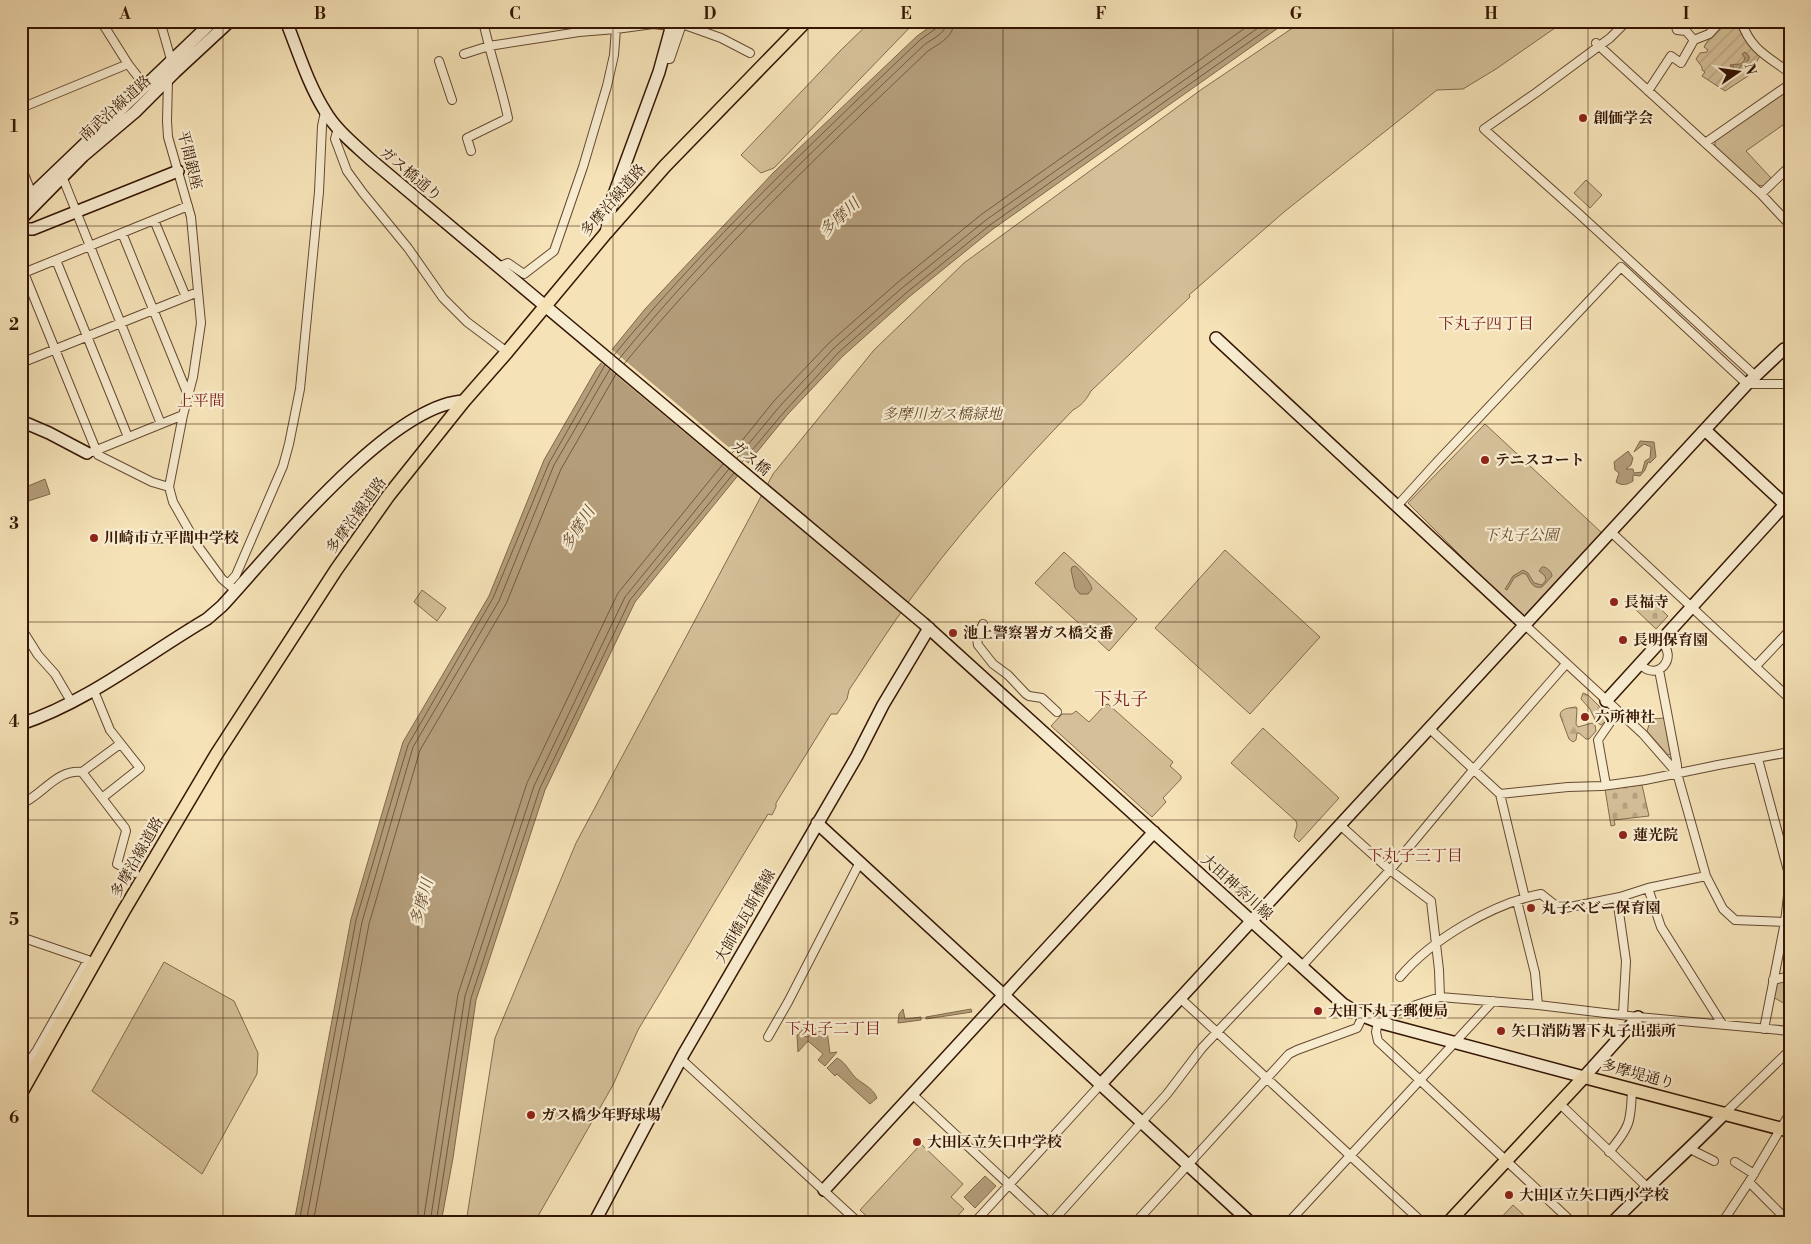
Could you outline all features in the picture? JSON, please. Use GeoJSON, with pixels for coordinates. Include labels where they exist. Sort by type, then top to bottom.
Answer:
{"type":"FeatureCollection","features":[{"type":"Feature","properties":{"kind":"main road","name":"多摩沿線道路"},"geometry":{"type":"LineString","coordinates":[[21,1093],[123,912],[216,754],[336,570],[389,495],[464,401],[606,233],[665,166],[806,21]]}},
{"type":"Feature","properties":{"kind":"main road","name":"多摩堤通り"},"geometry":{"type":"LineString","coordinates":[[1448,1223],[1584,1077],[1786,1130]]}},
{"type":"Feature","properties":{"kind":"street"},"geometry":{"type":"LineString","coordinates":[[101,21],[128,64],[146,87]]}},
{"type":"Feature","properties":{"kind":"street","name":"平間銀座"},"geometry":{"type":"LineString","coordinates":[[160,21],[172,60],[167,121],[168,138],[191,216],[201,323],[193,377],[183,414],[169,487]]}},
{"type":"Feature","properties":{"kind":"street","name":"南武沿線道路"},"geometry":{"type":"LineString","coordinates":[[21,205],[213,21]]}},
{"type":"Feature","properties":{"kind":"street","name":"南武沿線道路"},"geometry":{"type":"LineString","coordinates":[[21,219],[62,176],[136,112],[171,76],[230,21]]}},
{"type":"Feature","properties":{"kind":"street","name":"ガス橋通り"},"geometry":{"type":"LineString","coordinates":[[286,21],[315,92],[325,112],[338,128],[370,159],[560,317]]}},
{"type":"Feature","properties":{"kind":"street"},"geometry":{"type":"LineString","coordinates":[[472,151],[467,138],[508,118],[502,87],[489,46],[484,21]]}},
{"type":"Feature","properties":{"kind":"street"},"geometry":{"type":"LineString","coordinates":[[1627,21],[1617,32],[1484,129],[1751,372]]}},
{"type":"Feature","properties":{"kind":"street"},"geometry":{"type":"LineString","coordinates":[[1674,21],[1677,30],[1686,31],[1694,40]]}},
{"type":"Feature","properties":{"kind":"street"},"geometry":{"type":"LineString","coordinates":[[1648,90],[1671,56],[1681,63],[1694,40],[1709,34],[1721,21]]}},
{"type":"Feature","properties":{"kind":"street"},"geometry":{"type":"LineString","coordinates":[[1741,21],[1750,40],[1758,51],[1790,73]]}},
{"type":"Feature","properties":{"kind":"street"},"geometry":{"type":"LineString","coordinates":[[464,54],[489,46],[579,32],[653,24],[673,24],[664,59],[613,196],[606,233]]}},
{"type":"Feature","properties":{"kind":"street"},"geometry":{"type":"LineString","coordinates":[[664,59],[670,59],[682,24],[721,38],[750,53]]}},
{"type":"Feature","properties":{"kind":"street"},"geometry":{"type":"LineString","coordinates":[[498,267],[508,263],[524,274],[554,251],[583,167],[607,86],[614,55],[616,29]]}},
{"type":"Feature","properties":{"kind":"street"},"geometry":{"type":"LineString","coordinates":[[1597,45],[1761,194],[1790,225]]}},
{"type":"Feature","properties":{"kind":"street"},"geometry":{"type":"LineString","coordinates":[[439,61],[452,100]]}},
{"type":"Feature","properties":{"kind":"street"},"geometry":{"type":"LineString","coordinates":[[21,108],[128,64]]}},
{"type":"Feature","properties":{"kind":"street"},"geometry":{"type":"LineString","coordinates":[[1705,142],[1790,84]]}},
{"type":"Feature","properties":{"kind":"street"},"geometry":{"type":"LineString","coordinates":[[232,587],[283,466],[300,389],[319,192],[322,126],[325,112]]}},
{"type":"Feature","properties":{"kind":"street"},"geometry":{"type":"LineString","coordinates":[[338,128],[335,139],[347,171],[363,193],[408,248],[443,298],[467,322],[507,352]]}},
{"type":"Feature","properties":{"kind":"street"},"geometry":{"type":"LineString","coordinates":[[21,167],[32,194]]}},
{"type":"Feature","properties":{"kind":"street"},"geometry":{"type":"LineString","coordinates":[[1761,194],[1789,168]]}},
{"type":"Feature","properties":{"kind":"street"},"geometry":{"type":"LineString","coordinates":[[21,229],[33,229],[178,171]]}},
{"type":"Feature","properties":{"kind":"street"},"geometry":{"type":"LineString","coordinates":[[62,176],[161,424]]}},
{"type":"Feature","properties":{"kind":"street"},"geometry":{"type":"LineString","coordinates":[[91,452],[54,350],[23,274],[188,206]]}},
{"type":"Feature","properties":{"kind":"street"},"geometry":{"type":"LineString","coordinates":[[154,220],[186,297]]}},
{"type":"Feature","properties":{"kind":"street"},"geometry":{"type":"LineString","coordinates":[[122,233],[188,395]]}},
{"type":"Feature","properties":{"kind":"street"},"geometry":{"type":"LineString","coordinates":[[56,260],[128,437]]}},
{"type":"Feature","properties":{"kind":"street"},"geometry":{"type":"LineString","coordinates":[[1397,506],[1436,462],[1621,267],[1747,384],[1790,384]]}},
{"type":"Feature","properties":{"kind":"street"},"geometry":{"type":"LineString","coordinates":[[21,363],[198,292]]}},
{"type":"Feature","properties":{"kind":"street","name":"ガス橋"},"geometry":{"type":"LineString","coordinates":[[560,317],[926,625]]}},
{"type":"Feature","properties":{"kind":"street"},"geometry":{"type":"LineString","coordinates":[[1216,338],[1643,734],[1677,773]]}},
{"type":"Feature","properties":{"kind":"street"},"geometry":{"type":"LineString","coordinates":[[974,1223],[1747,384],[1787,346]]}},
{"type":"Feature","properties":{"kind":"street"},"geometry":{"type":"LineString","coordinates":[[21,724],[72,703],[207,619],[232,587],[378,444],[435,407],[454,401],[464,401]]}},
{"type":"Feature","properties":{"kind":"street"},"geometry":{"type":"LineString","coordinates":[[91,452],[183,414]]}},
{"type":"Feature","properties":{"kind":"street"},"geometry":{"type":"LineString","coordinates":[[21,422],[98,455],[152,482],[169,487],[173,502],[198,546],[222,579],[232,587]]}},
{"type":"Feature","properties":{"kind":"street"},"geometry":{"type":"LineString","coordinates":[[1606,700],[1788,504],[1705,430]]}},
{"type":"Feature","properties":{"kind":"street"},"geometry":{"type":"LineString","coordinates":[[1611,532],[1789,696],[1790,728]]}},
{"type":"Feature","properties":{"kind":"street"},"geometry":{"type":"LineString","coordinates":[[983,624],[977,638],[978,645],[993,664],[1008,675],[1026,694],[1042,698],[1057,712]]}},
{"type":"Feature","properties":{"kind":"street","name":"大師橋瓦斯橋線"},"geometry":{"type":"LineString","coordinates":[[594,1223],[681,1059],[857,756],[926,625]]}},
{"type":"Feature","properties":{"kind":"street","name":"大田神奈川線"},"geometry":{"type":"LineString","coordinates":[[926,625],[1343,1004],[1363,1016],[1378,1022],[1584,1077]]}},
{"type":"Feature","properties":{"kind":"street"},"geometry":{"type":"LineString","coordinates":[[21,628],[38,655],[55,674],[72,703]]}},
{"type":"Feature","properties":{"kind":"street"},"geometry":{"type":"LineString","coordinates":[[1756,666],[1790,630]]}},
{"type":"Feature","properties":{"kind":"street"},"geometry":{"type":"LineString","coordinates":[[1640,664],[1647,670],[1659,670],[1665,665],[1668,658],[1667,649],[1660,641]]}},
{"type":"Feature","properties":{"kind":"street"},"geometry":{"type":"LineString","coordinates":[[1301,967],[1390,870],[1474,769],[1566,664]]}},
{"type":"Feature","properties":{"kind":"street"},"geometry":{"type":"LineString","coordinates":[[1659,670],[1678,765],[1677,773],[1706,876],[1723,909],[1735,920],[1788,923]]}},
{"type":"Feature","properties":{"kind":"street"},"geometry":{"type":"LineString","coordinates":[[94,690],[110,730],[140,768],[102,798]]}},
{"type":"Feature","properties":{"kind":"street"},"geometry":{"type":"LineString","coordinates":[[1606,785],[1598,740],[1618,711]]}},
{"type":"Feature","properties":{"kind":"street"},"geometry":{"type":"LineString","coordinates":[[1429,728],[1500,794],[1535,973],[1538,1005]]}},
{"type":"Feature","properties":{"kind":"street"},"geometry":{"type":"LineString","coordinates":[[21,804],[30,800],[62,775],[74,771],[82,772],[120,744]]}},
{"type":"Feature","properties":{"kind":"street"},"geometry":{"type":"LineString","coordinates":[[1500,794],[1645,780],[1790,752]]}},
{"type":"Feature","properties":{"kind":"street"},"geometry":{"type":"LineString","coordinates":[[1758,759],[1790,878],[1788,923],[1773,980],[1764,1029]]}},
{"type":"Feature","properties":{"kind":"street"},"geometry":{"type":"LineString","coordinates":[[82,772],[125,828],[117,864],[135,874]]}},
{"type":"Feature","properties":{"kind":"street"},"geometry":{"type":"LineString","coordinates":[[817,822],[1251,1223]]}},
{"type":"Feature","properties":{"kind":"street"},"geometry":{"type":"LineString","coordinates":[[1340,825],[1390,870],[1431,901],[1437,944],[1440,997]]}},
{"type":"Feature","properties":{"kind":"street"},"geometry":{"type":"LineString","coordinates":[[824,1190],[1154,832]]}},
{"type":"Feature","properties":{"kind":"street"},"geometry":{"type":"LineString","coordinates":[[768,1037],[860,862]]}},
{"type":"Feature","properties":{"kind":"street"},"geometry":{"type":"LineString","coordinates":[[1400,977],[1413,962],[1437,944],[1496,909],[1521,899],[1541,894],[1560,909],[1617,898],[1648,888],[1706,876]]}},
{"type":"Feature","properties":{"kind":"street"},"geometry":{"type":"LineString","coordinates":[[1648,888],[1661,927],[1722,1024]]}},
{"type":"Feature","properties":{"kind":"street"},"geometry":{"type":"LineString","coordinates":[[1617,898],[1626,961],[1623,1014]]}},
{"type":"Feature","properties":{"kind":"street"},"geometry":{"type":"LineString","coordinates":[[21,937],[88,960],[37,1050],[21,1073]]}},
{"type":"Feature","properties":{"kind":"street"},"geometry":{"type":"LineString","coordinates":[[912,1094],[1050,1223],[1167,1094],[1202,1048],[1290,956]]}},
{"type":"Feature","properties":{"kind":"street"},"geometry":{"type":"LineString","coordinates":[[1773,980],[1790,976]]}},
{"type":"Feature","properties":{"kind":"street"},"geometry":{"type":"LineString","coordinates":[[1573,1223],[1378,1041],[1376,1032],[1378,1022],[1393,1014],[1440,997],[1790,1030]]}},
{"type":"Feature","properties":{"kind":"street"},"geometry":{"type":"LineString","coordinates":[[1180,998],[1423,1223]]}},
{"type":"Feature","properties":{"kind":"street"},"geometry":{"type":"LineString","coordinates":[[1288,1223],[1493,1001]]}},
{"type":"Feature","properties":{"kind":"street"},"geometry":{"type":"LineString","coordinates":[[1135,1223],[1292,1052],[1357,1028],[1363,1016]]}},
{"type":"Feature","properties":{"kind":"street"},"geometry":{"type":"LineString","coordinates":[[1584,1077],[1638,1017]]}},
{"type":"Feature","properties":{"kind":"street"},"geometry":{"type":"LineString","coordinates":[[1612,1223],[1790,1050]]}},
{"type":"Feature","properties":{"kind":"street"},"geometry":{"type":"LineString","coordinates":[[21,1055],[29,1061]]}},
{"type":"Feature","properties":{"kind":"street"},"geometry":{"type":"LineString","coordinates":[[681,1059],[859,1223]]}},
{"type":"Feature","properties":{"kind":"street"},"geometry":{"type":"LineString","coordinates":[[1609,1152],[1624,1134],[1631,1116],[1632,1089]]}},
{"type":"Feature","properties":{"kind":"street"},"geometry":{"type":"LineString","coordinates":[[1559,1103],[1647,1187]]}},
{"type":"Feature","properties":{"kind":"street"},"geometry":{"type":"LineString","coordinates":[[1722,1223],[1786,1130],[1790,1113]]}},
{"type":"Feature","properties":{"kind":"street"},"geometry":{"type":"LineString","coordinates":[[1690,1148],[1714,1161]]}},
{"type":"Feature","properties":{"kind":"street"},"geometry":{"type":"LineString","coordinates":[[1736,1162],[1754,1174]]}},
{"type":"Feature","properties":{"kind":"street"},"geometry":{"type":"LineString","coordinates":[[1749,1182],[1784,1217],[1790,1220]]}},
{"type":"Feature","properties":{"kind":"green space"},"geometry":{"type":"Polygon","coordinates":[[[871,21],[916,21],[774,168],[761,173],[741,155],[871,21]]]}},
{"type":"Feature","properties":{"kind":"green space","name":"多摩川ガス橋緑地"},"geometry":{"type":"Polygon","coordinates":[[[1303,21],[1565,21],[1496,69],[1463,89],[1437,90],[1284,212],[1189,295],[1190,297],[1091,391],[1084,402],[1073,410],[1015,472],[959,536],[924,581],[849,690],[847,699],[837,714],[831,714],[776,803],[772,815],[768,814],[638,1030],[613,1085],[534,1223],[466,1223],[495,1038],[576,843],[773,474],[874,350],[964,263],[1202,89],[1303,21]]]}},
{"type":"Feature","properties":{"kind":"green space"},"geometry":{"type":"Polygon","coordinates":[[[1724,21],[1736,21],[1752,48],[1760,56],[1748,76],[1725,91],[1702,76],[1705,72],[1696,59],[1700,53],[1707,52],[1708,50],[1704,47],[1706,43],[1724,21]]]}},
{"type":"Feature","properties":{"kind":"green space"},"geometry":{"type":"Polygon","coordinates":[[[1790,87],[1790,120],[1746,151],[1771,178],[1763,186],[1757,185],[1715,146],[1715,139],[1790,87]]]}},
{"type":"Feature","properties":{"kind":"green space"},"geometry":{"type":"Polygon","coordinates":[[[1586,180],[1602,195],[1590,208],[1574,193],[1586,180]]]}},
{"type":"Feature","properties":{"kind":"green space","name":"下丸子公園"},"geometry":{"type":"Polygon","coordinates":[[[1485,424],[1602,533],[1523,618],[1408,503],[1485,424]]]}},
{"type":"Feature","properties":{"kind":"green space"},"geometry":{"type":"Polygon","coordinates":[[[1225,550],[1320,637],[1250,714],[1155,628],[1225,550]]]}},
{"type":"Feature","properties":{"kind":"green space"},"geometry":{"type":"Polygon","coordinates":[[[1064,552],[1137,619],[1109,651],[1035,583],[1064,552]]]}},
{"type":"Feature","properties":{"kind":"green space"},"geometry":{"type":"Polygon","coordinates":[[[422,590],[446,608],[437,621],[414,602],[422,590]]]}},
{"type":"Feature","properties":{"kind":"green space"},"geometry":{"type":"Polygon","coordinates":[[[1647,596],[1668,616],[1656,629],[1635,609],[1647,596]]]}},
{"type":"Feature","properties":{"kind":"green space"},"geometry":{"type":"Polygon","coordinates":[[[1583,693],[1588,695],[1608,715],[1605,722],[1601,725],[1596,722],[1590,709],[1581,699],[1583,693]]]}},
{"type":"Feature","properties":{"kind":"green space"},"geometry":{"type":"Polygon","coordinates":[[[1108,704],[1173,762],[1170,766],[1181,776],[1181,779],[1163,798],[1166,802],[1152,817],[1051,726],[1062,714],[1072,714],[1076,711],[1089,722],[1108,704]]]}},
{"type":"Feature","properties":{"kind":"green space"},"geometry":{"type":"Polygon","coordinates":[[[1576,707],[1576,724],[1578,727],[1592,723],[1595,725],[1596,731],[1589,739],[1577,733],[1576,740],[1573,742],[1569,739],[1560,715],[1568,708],[1576,707]]]}},
{"type":"Feature","properties":{"kind":"green space"},"geometry":{"type":"Polygon","coordinates":[[[1665,718],[1672,753],[1668,755],[1647,731],[1651,719],[1665,718]]]}},
{"type":"Feature","properties":{"kind":"green space"},"geometry":{"type":"Polygon","coordinates":[[[1263,728],[1339,798],[1299,842],[1294,837],[1296,821],[1231,763],[1263,728]]]}},
{"type":"Feature","properties":{"kind":"green space"},"geometry":{"type":"Polygon","coordinates":[[[1642,785],[1649,816],[1614,820],[1615,825],[1611,826],[1605,789],[1642,785]]]}},
{"type":"Feature","properties":{"kind":"green space"},"geometry":{"type":"Polygon","coordinates":[[[164,962],[234,1001],[258,1053],[257,1074],[202,1174],[92,1091],[164,962]]]}},
{"type":"Feature","properties":{"kind":"green space"},"geometry":{"type":"Polygon","coordinates":[[[1790,979],[1790,1007],[1773,997],[1775,982],[1790,979]]]}},
{"type":"Feature","properties":{"kind":"green space"},"geometry":{"type":"Polygon","coordinates":[[[921,1144],[963,1184],[951,1197],[964,1209],[951,1223],[874,1223],[860,1210],[921,1144]]]}},
{"type":"Feature","properties":{"kind":"green space"},"geometry":{"type":"Polygon","coordinates":[[[1513,1205],[1532,1223],[1496,1223],[1513,1205]]]}},
{"type":"Feature","properties":{"kind":"water","name":"多摩川"},"geometry":{"type":"Polygon","coordinates":[[[938,21],[1288,21],[993,229],[909,297],[843,356],[788,414],[635,602],[545,790],[476,1000],[453,1158],[441,1223],[294,1223],[351,919],[403,742],[489,596],[544,460],[597,368],[645,309],[774,172],[917,36],[938,21]]]}},
{"type":"Feature","properties":{"kind":"water"},"geometry":{"type":"Polygon","coordinates":[[[1745,52],[1749,56],[1749,60],[1740,67],[1739,71],[1735,72],[1732,70],[1734,66],[1731,67],[1730,65],[1742,63],[1745,58],[1742,54],[1745,52]]]}},
{"type":"Feature","properties":{"kind":"water"},"geometry":{"type":"Polygon","coordinates":[[[1640,441],[1654,442],[1656,457],[1650,463],[1648,462],[1640,476],[1633,475],[1633,481],[1624,484],[1616,482],[1619,473],[1615,470],[1614,462],[1628,451],[1633,458],[1631,465],[1626,469],[1633,469],[1634,473],[1642,472],[1645,461],[1650,458],[1651,447],[1644,444],[1634,452],[1640,441]]]}},
{"type":"Feature","properties":{"kind":"water"},"geometry":{"type":"Polygon","coordinates":[[[45,479],[50,494],[22,503],[21,489],[45,479]]]}},
{"type":"Feature","properties":{"kind":"water"},"geometry":{"type":"Polygon","coordinates":[[[1075,566],[1080,570],[1092,589],[1088,594],[1080,594],[1075,588],[1071,570],[1075,566]]]}},
{"type":"Feature","properties":{"kind":"water"},"geometry":{"type":"Polygon","coordinates":[[[1542,567],[1545,567],[1552,576],[1542,587],[1534,586],[1527,575],[1523,573],[1514,578],[1507,590],[1505,589],[1513,576],[1523,570],[1528,573],[1534,583],[1542,585],[1546,580],[1545,576],[1539,571],[1542,567]]]}},
{"type":"Feature","properties":{"kind":"water"},"geometry":{"type":"Polygon","coordinates":[[[903,1009],[905,1019],[921,1017],[921,1020],[898,1023],[899,1014],[903,1009]]]}},
{"type":"Feature","properties":{"kind":"water"},"geometry":{"type":"Polygon","coordinates":[[[971,1009],[972,1012],[926,1019],[926,1017],[971,1009]]]}},
{"type":"Feature","properties":{"kind":"water"},"geometry":{"type":"Polygon","coordinates":[[[809,1023],[816,1029],[805,1030],[804,1035],[806,1037],[812,1035],[813,1032],[827,1031],[830,1053],[837,1052],[825,1066],[818,1060],[823,1054],[808,1041],[798,1052],[797,1035],[800,1034],[800,1030],[804,1025],[809,1023]]]}},
{"type":"Feature","properties":{"kind":"water"},"geometry":{"type":"Polygon","coordinates":[[[837,1058],[875,1094],[877,1098],[870,1104],[837,1074],[835,1076],[827,1068],[837,1058]]]}},
{"type":"Feature","properties":{"kind":"water"},"geometry":{"type":"Polygon","coordinates":[[[985,1176],[996,1186],[975,1208],[964,1197],[985,1176]]]}},
{"type":"Feature","properties":{"kind":"pier"},"geometry":{"type":"Polygon","coordinates":[[[610,348],[750,465],[739,478],[599,361],[610,348]]]}},
{"type":"Feature","properties":{"kind":"place","name":"創価学会"},"geometry":{"type":"Point","coordinates":[1583,118]}},
{"type":"Feature","properties":{"kind":"place","name":"テニスコート"},"geometry":{"type":"Point","coordinates":[1485,460]}},
{"type":"Feature","properties":{"kind":"place","name":"川崎市立平間中学校"},"geometry":{"type":"Point","coordinates":[94,538]}},
{"type":"Feature","properties":{"kind":"place","name":"長福寺"},"geometry":{"type":"Point","coordinates":[1614,602]}},
{"type":"Feature","properties":{"kind":"place","name":"池上警察署ガス橋交番"},"geometry":{"type":"Point","coordinates":[953,633]}},
{"type":"Feature","properties":{"kind":"place","name":"長明保育園"},"geometry":{"type":"Point","coordinates":[1623,640]}},
{"type":"Feature","properties":{"kind":"place","name":"六所神社"},"geometry":{"type":"Point","coordinates":[1585,717]}},
{"type":"Feature","properties":{"kind":"place","name":"蓮光院"},"geometry":{"type":"Point","coordinates":[1623,835]}},
{"type":"Feature","properties":{"kind":"place","name":"丸子ベビー保育園"},"geometry":{"type":"Point","coordinates":[1531,908]}},
{"type":"Feature","properties":{"kind":"place","name":"大田下丸子郵便局"},"geometry":{"type":"Point","coordinates":[1318,1011]}},
{"type":"Feature","properties":{"kind":"place","name":"矢口消防署下丸子出張所"},"geometry":{"type":"Point","coordinates":[1501,1031]}},
{"type":"Feature","properties":{"kind":"place","name":"ガス橋少年野球場"},"geometry":{"type":"Point","coordinates":[531,1115]}},
{"type":"Feature","properties":{"kind":"place","name":"大田区立矢口中学校"},"geometry":{"type":"Point","coordinates":[917,1142]}},
{"type":"Feature","properties":{"kind":"place","name":"大田区立矢口西小学校"},"geometry":{"type":"Point","coordinates":[1509,1195]}},
{"type":"Feature","properties":{"kind":"district","name":"下丸子四丁目"},"geometry":{"type":"Point","coordinates":[1486,323]}},
{"type":"Feature","properties":{"kind":"district","name":"上平間"},"geometry":{"type":"Point","coordinates":[201,400]}},
{"type":"Feature","properties":{"kind":"district","name":"下丸子"},"geometry":{"type":"Point","coordinates":[1121,699]}},
{"type":"Feature","properties":{"kind":"district","name":"下丸子三丁目"},"geometry":{"type":"Point","coordinates":[1415,855]}},
{"type":"Feature","properties":{"kind":"district","name":"下丸子二丁目"},"geometry":{"type":"Point","coordinates":[833,1028]}}]}
